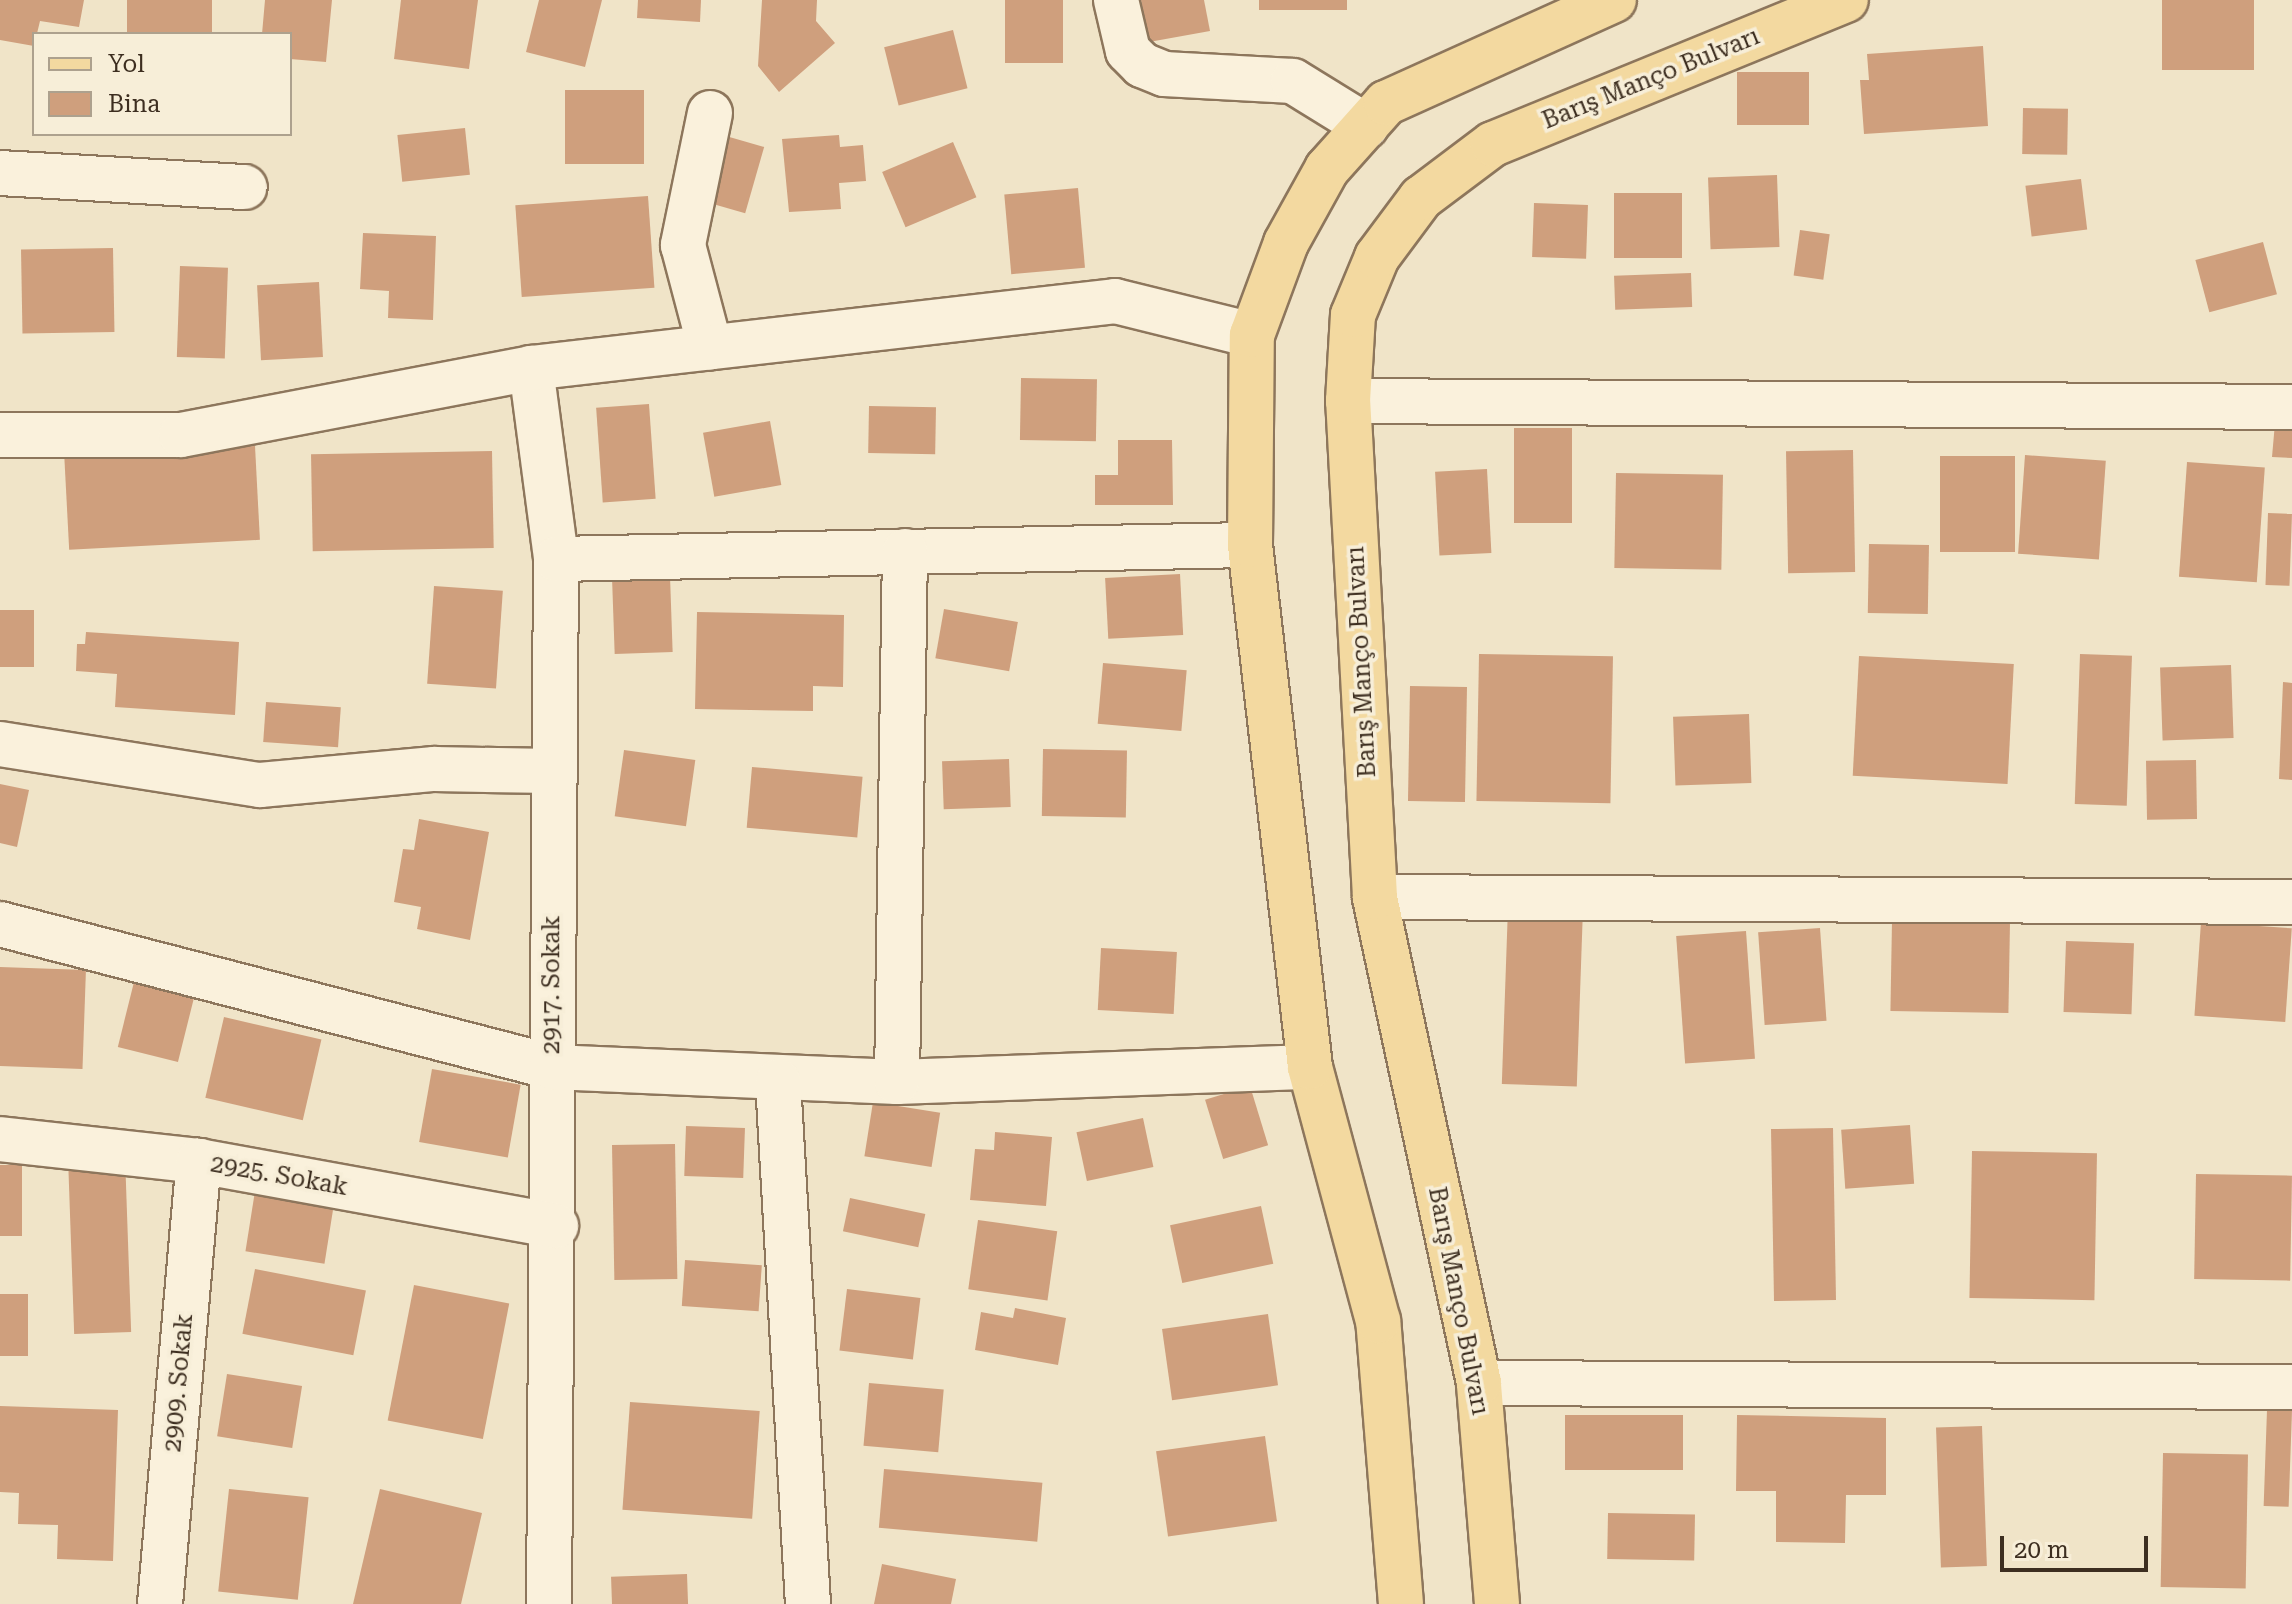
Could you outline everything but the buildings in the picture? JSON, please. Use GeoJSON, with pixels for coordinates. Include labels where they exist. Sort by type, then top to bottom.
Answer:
{"type":"FeatureCollection","features":[{"type":"Feature","properties":{"kind":"main road"},"geometry":{"type":"LineString","coordinates":[[1401,1604],[1378,1321],[1310,1067],[1250,545],[1252,335],[1286,243],[1327,169],[1366,126],[1400,96],[1614,0]]}},
{"type":"Feature","properties":{"kind":"main road","name":"Barış Manço Bulvarı"},"geometry":{"type":"LineString","coordinates":[[1497,1604],[1479,1383],[1375,897],[1348,401],[1353,315],[1377,257],[1421,198],[1493,144],[1846,0]]}},
{"type":"Feature","properties":{"kind":"street"},"geometry":{"type":"LineString","coordinates":[[1116,0],[1128,51],[1142,65],[1164,74],[1293,81],[1366,126]]}},
{"type":"Feature","properties":{"kind":"street"},"geometry":{"type":"LineString","coordinates":[[710,113],[683,245],[710,347]]}},
{"type":"Feature","properties":{"kind":"street"},"geometry":{"type":"LineString","coordinates":[[0,173],[245,187]]}},
{"type":"Feature","properties":{"kind":"street"},"geometry":{"type":"LineString","coordinates":[[0,435],[181,435],[531,368],[1115,301],[1252,335]]}},
{"type":"Feature","properties":{"kind":"street","name":"2917. Sokak"},"geometry":{"type":"LineString","coordinates":[[531,368],[556,559],[552,1067],[556,1226],[549,1604]]}},
{"type":"Feature","properties":{"kind":"street"},"geometry":{"type":"LineString","coordinates":[[1348,401],[2292,407]]}},
{"type":"Feature","properties":{"kind":"street"},"geometry":{"type":"LineString","coordinates":[[556,559],[1250,545]]}},
{"type":"Feature","properties":{"kind":"street"},"geometry":{"type":"LineString","coordinates":[[897,1082],[905,551]]}},
{"type":"Feature","properties":{"kind":"street"},"geometry":{"type":"LineString","coordinates":[[0,744],[260,785],[434,769],[553,771]]}},
{"type":"Feature","properties":{"kind":"street"},"geometry":{"type":"LineString","coordinates":[[1375,897],[2292,902]]}},
{"type":"Feature","properties":{"kind":"street"},"geometry":{"type":"LineString","coordinates":[[0,924],[552,1067],[778,1081],[897,1082],[1310,1067]]}},
{"type":"Feature","properties":{"kind":"street"},"geometry":{"type":"LineString","coordinates":[[778,1081],[808,1604]]}},
{"type":"Feature","properties":{"kind":"street","name":"2925. Sokak"},"geometry":{"type":"LineString","coordinates":[[0,1139],[199,1161],[556,1226]]}},
{"type":"Feature","properties":{"kind":"street","name":"2909. Sokak"},"geometry":{"type":"LineString","coordinates":[[160,1604],[199,1161]]}},
{"type":"Feature","properties":{"kind":"street"},"geometry":{"type":"LineString","coordinates":[[1479,1383],[2292,1387]]}}]}
